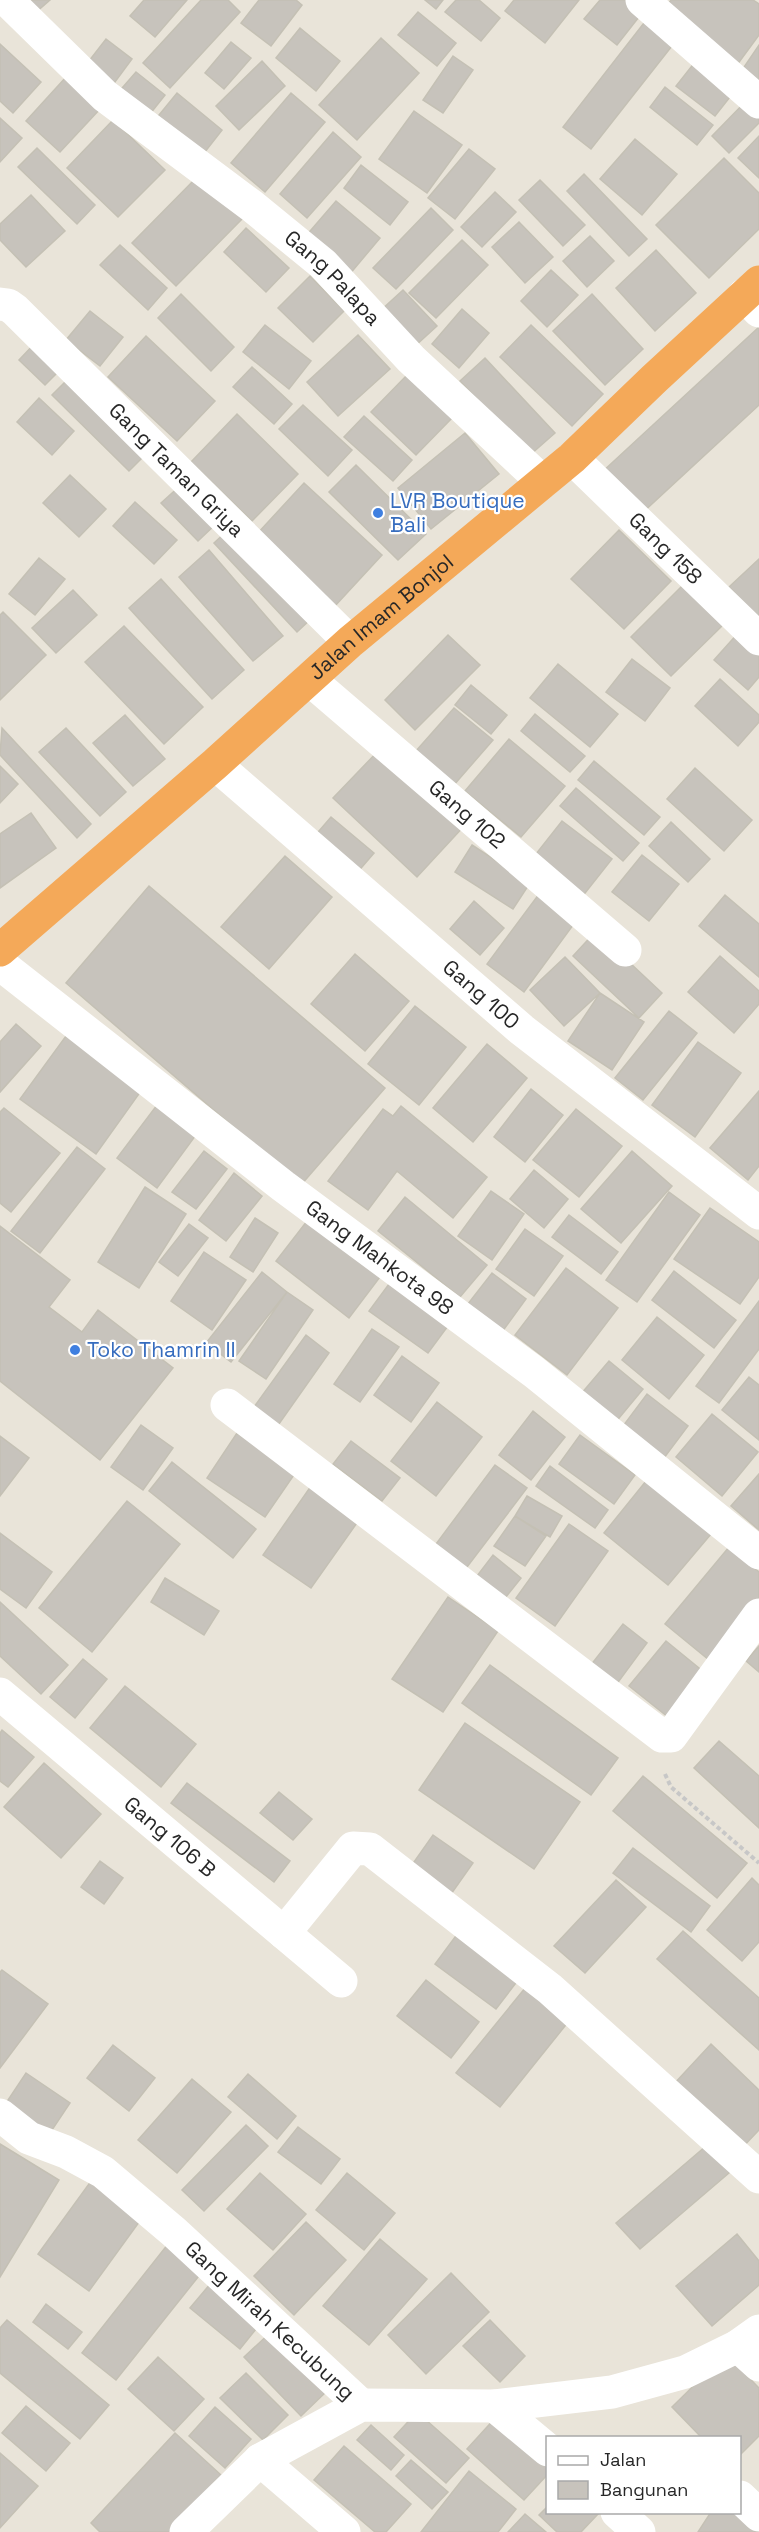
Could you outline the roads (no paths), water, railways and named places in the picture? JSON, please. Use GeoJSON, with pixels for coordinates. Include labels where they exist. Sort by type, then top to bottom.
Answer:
{"type":"FeatureCollection","features":[{"type":"Feature","properties":{"kind":"highway","name":"Jalan Imam Bonjol"},"geometry":{"type":"LineString","coordinates":[[0,950],[215,764],[350,642],[572,458],[754,296]]}},
{"type":"Feature","properties":{"kind":"street","name":"Gang Palapa"},"geometry":{"type":"LineString","coordinates":[[7,0],[105,96],[252,206],[323,264],[411,359],[543,482]]}},
{"type":"Feature","properties":{"kind":"street"},"geometry":{"type":"LineString","coordinates":[[642,0],[759,102]]}},
{"type":"Feature","properties":{"kind":"street","name":"Gang Taman Griya"},"geometry":{"type":"LineString","coordinates":[[0,304],[8,305],[15,310],[350,642]]}},
{"type":"Feature","properties":{"kind":"street","name":"Gang 158"},"geometry":{"type":"LineString","coordinates":[[572,458],[759,639]]}},
{"type":"Feature","properties":{"kind":"street","name":"Gang 102"},"geometry":{"type":"LineString","coordinates":[[309,679],[625,950]]}},
{"type":"Feature","properties":{"kind":"street","name":"Gang 100"},"geometry":{"type":"LineString","coordinates":[[215,764],[522,1030],[759,1213]]}},
{"type":"Feature","properties":{"kind":"street","name":"Gang Mahkota 98"},"geometry":{"type":"LineString","coordinates":[[0,964],[283,1186],[534,1372],[759,1553]]}},
{"type":"Feature","properties":{"kind":"street"},"geometry":{"type":"LineString","coordinates":[[226,1405],[662,1736],[671,1736],[759,1616]]}},
{"type":"Feature","properties":{"kind":"street","name":"Gang 106 B"},"geometry":{"type":"LineString","coordinates":[[0,1694],[340,1981]]}},
{"type":"Feature","properties":{"kind":"street"},"geometry":{"type":"LineString","coordinates":[[284,1933],[353,1848],[370,1849],[550,1989],[759,2177]]}},
{"type":"Feature","properties":{"kind":"street","name":"Gang Mirah Kecubung"},"geometry":{"type":"LineString","coordinates":[[0,2115],[29,2138],[66,2152],[103,2172],[174,2232],[361,2405],[260,2460],[192,2530]]}},
{"type":"Feature","properties":{"kind":"street"},"geometry":{"type":"LineString","coordinates":[[361,2405],[495,2406],[612,2392],[685,2372],[752,2348]]}},
{"type":"Feature","properties":{"kind":"street"},"geometry":{"type":"LineString","coordinates":[[495,2406],[546,2448]]}},
{"type":"Feature","properties":{"kind":"street"},"geometry":{"type":"LineString","coordinates":[[260,2460],[344,2532]]}},
{"type":"Feature","properties":{"kind":"street"},"geometry":{"type":"LineString","coordinates":[[741,2498],[759,2515]]}},
{"type":"Feature","properties":{"kind":"street"},"geometry":{"type":"LineString","coordinates":[[619,2514],[639,2532]]}},
{"type":"Feature","properties":{"kind":"place","name":"LVR Boutique Bali"},"geometry":{"type":"Point","coordinates":[378,513]}},
{"type":"Feature","properties":{"kind":"place","name":"Toko Thamrin II"},"geometry":{"type":"Point","coordinates":[75,1350]}}]}
